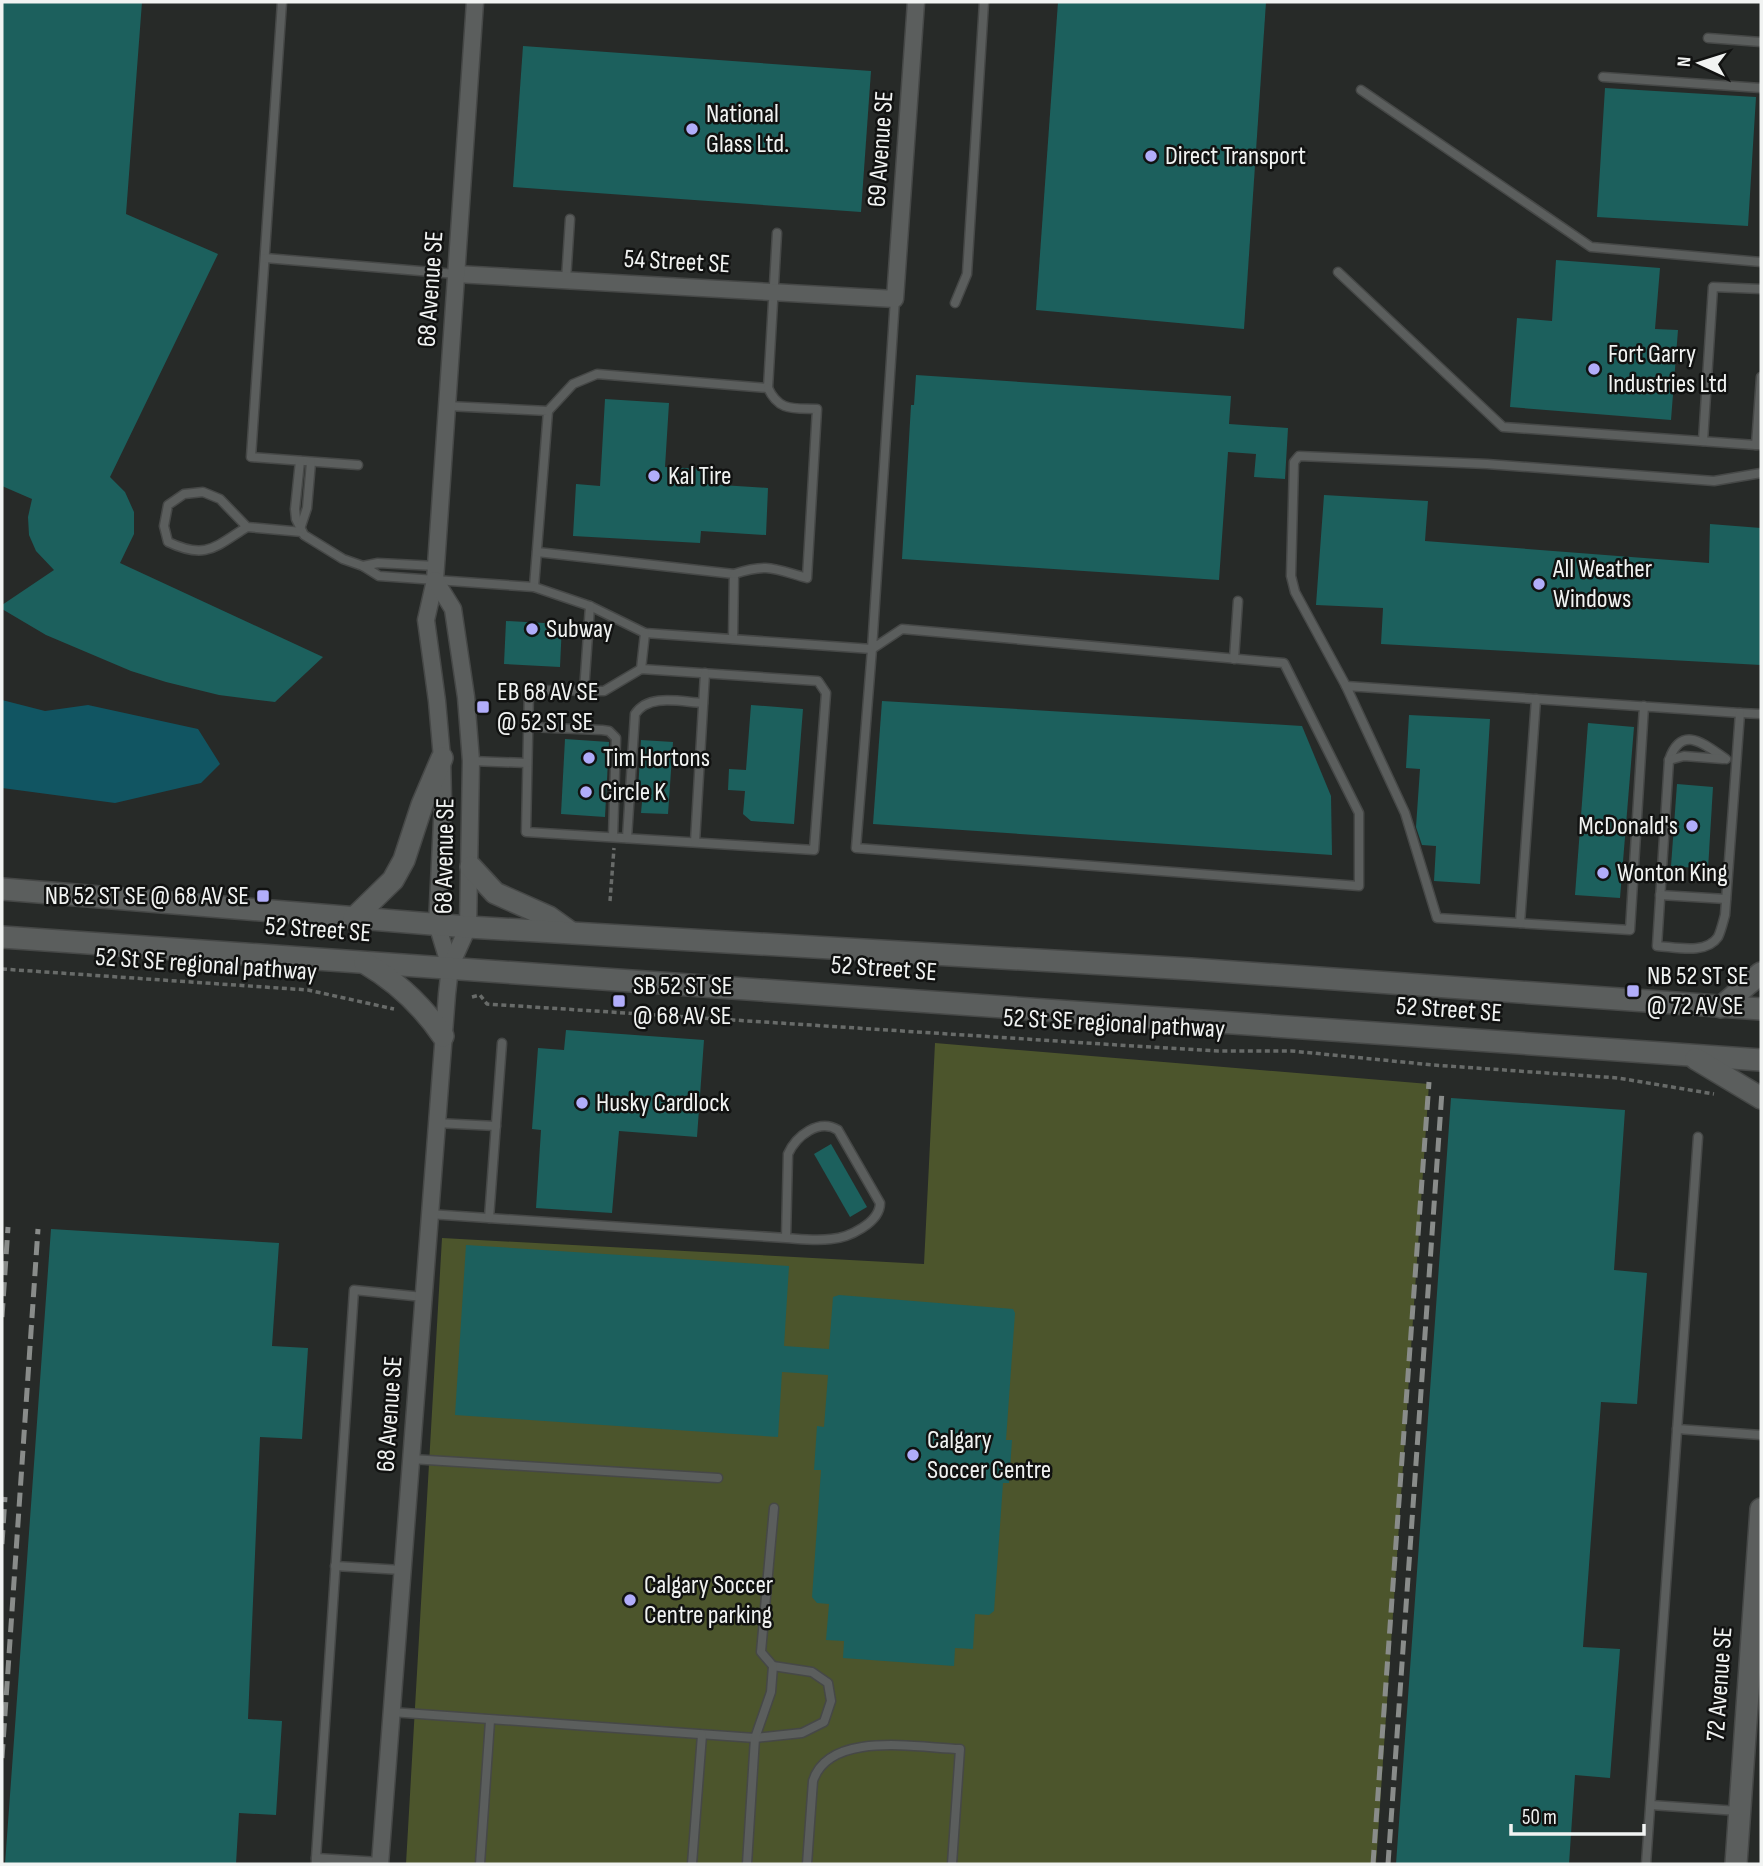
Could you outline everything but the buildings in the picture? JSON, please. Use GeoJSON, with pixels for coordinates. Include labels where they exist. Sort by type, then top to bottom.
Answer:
{"type":"FeatureCollection","features":[{"type":"Feature","properties":{"kind":"main road"},"geometry":{"type":"LineString","coordinates":[[354,918],[393,880],[404,860],[422,805],[442,758]]}},
{"type":"Feature","properties":{"kind":"main road"},"geometry":{"type":"LineString","coordinates":[[471,867],[495,893],[549,917],[570,932]]}},
{"type":"Feature","properties":{"kind":"main road","name":"52 Street SE"},"geometry":{"type":"LineString","coordinates":[[2,889],[468,927],[1191,969],[1761,1009]]}},
{"type":"Feature","properties":{"kind":"main road","name":"52 Street SE"},"geometry":{"type":"LineString","coordinates":[[2,937],[1761,1060]]}},
{"type":"Feature","properties":{"kind":"main road"},"geometry":{"type":"LineString","coordinates":[[363,962],[389,977],[416,1002],[443,1036]]}},
{"type":"Feature","properties":{"kind":"main road"},"geometry":{"type":"LineString","coordinates":[[1721,1007],[1761,973]]}},
{"type":"Feature","properties":{"kind":"main road"},"geometry":{"type":"LineString","coordinates":[[1688,1055],[1761,1098]]}},
{"type":"Feature","properties":{"kind":"main road","name":"72 Avenue SE"},"geometry":{"type":"LineString","coordinates":[[1736,1864],[1761,1509]]}},
{"type":"Feature","properties":{"kind":"street","name":"68 Avenue SE"},"geometry":{"type":"LineString","coordinates":[[450,967],[437,924],[443,801],[442,758],[425,620],[436,573],[475,2]]}},
{"type":"Feature","properties":{"kind":"street","name":"69 Avenue SE"},"geometry":{"type":"LineString","coordinates":[[895,299],[916,2]]}},
{"type":"Feature","properties":{"kind":"street","name":"54 Street SE"},"geometry":{"type":"LineString","coordinates":[[456,274],[895,299]]}},
{"type":"Feature","properties":{"kind":"street","name":"68 Avenue SE"},"geometry":{"type":"LineString","coordinates":[[380,1863],[443,1036],[450,967],[468,927],[471,867],[471,761],[466,697],[453,609],[436,573]]}},
{"type":"Feature","properties":{"kind":"lane"},"geometry":{"type":"LineString","coordinates":[[282,2],[251,457],[358,466]]}},
{"type":"Feature","properties":{"kind":"lane"},"geometry":{"type":"LineString","coordinates":[[955,303],[967,274],[984,2]]}},
{"type":"Feature","properties":{"kind":"lane"},"geometry":{"type":"LineString","coordinates":[[1708,38],[1761,42]]}},
{"type":"Feature","properties":{"kind":"lane"},"geometry":{"type":"LineString","coordinates":[[1603,77],[1761,89]]}},
{"type":"Feature","properties":{"kind":"lane"},"geometry":{"type":"LineString","coordinates":[[1361,90],[1591,247],[1761,262]]}},
{"type":"Feature","properties":{"kind":"lane"},"geometry":{"type":"LineString","coordinates":[[566,280],[570,219]]}},
{"type":"Feature","properties":{"kind":"lane"},"geometry":{"type":"LineString","coordinates":[[537,552],[734,574],[756,567],[768,567],[807,578],[817,409],[785,407],[774,401],[768,388],[777,233]]}},
{"type":"Feature","properties":{"kind":"lane"},"geometry":{"type":"LineString","coordinates":[[265,258],[456,274]]}},
{"type":"Feature","properties":{"kind":"lane"},"geometry":{"type":"LineString","coordinates":[[1338,272],[1503,426],[1759,445],[1761,377]]}},
{"type":"Feature","properties":{"kind":"lane"},"geometry":{"type":"LineString","coordinates":[[1703,441],[1713,287],[1761,289]]}},
{"type":"Feature","properties":{"kind":"lane"},"geometry":{"type":"LineString","coordinates":[[300,461],[295,509],[301,531],[309,540],[352,564],[363,566],[378,563],[534,587],[590,606],[645,633],[873,649],[902,629],[1284,663],[1359,813],[1359,886],[856,848],[873,649],[895,299]]}},
{"type":"Feature","properties":{"kind":"lane"},"geometry":{"type":"LineString","coordinates":[[534,587],[548,411],[573,383],[597,374],[768,388]]}},
{"type":"Feature","properties":{"kind":"lane"},"geometry":{"type":"LineString","coordinates":[[447,406],[548,411]]}},
{"type":"Feature","properties":{"kind":"lane"},"geometry":{"type":"LineString","coordinates":[[1644,706],[1630,930],[1437,918],[1405,813],[1346,686],[1295,592],[1291,576],[1294,462],[1299,456],[1487,464],[1714,481],[1761,473]]}},
{"type":"Feature","properties":{"kind":"lane"},"geometry":{"type":"LineString","coordinates":[[301,531],[307,508],[311,462]]}},
{"type":"Feature","properties":{"kind":"lane"},"geometry":{"type":"LineString","coordinates":[[247,527],[220,499],[203,492],[184,494],[168,505],[164,526],[168,542],[185,550],[206,551],[247,527],[301,531]]}},
{"type":"Feature","properties":{"kind":"lane"},"geometry":{"type":"LineString","coordinates":[[363,566],[379,576],[436,573]]}},
{"type":"Feature","properties":{"kind":"lane"},"geometry":{"type":"LineString","coordinates":[[733,639],[734,574]]}},
{"type":"Feature","properties":{"kind":"lane"},"geometry":{"type":"LineString","coordinates":[[1234,659],[1238,601]]}},
{"type":"Feature","properties":{"kind":"lane"},"geometry":{"type":"LineString","coordinates":[[584,691],[590,606]]}},
{"type":"Feature","properties":{"kind":"lane"},"geometry":{"type":"LineString","coordinates":[[640,669],[645,633]]}},
{"type":"Feature","properties":{"kind":"lane"},"geometry":{"type":"LineString","coordinates":[[640,669],[818,681],[826,693],[814,850],[526,832],[529,690],[604,691],[640,669]]}},
{"type":"Feature","properties":{"kind":"lane"},"geometry":{"type":"LineString","coordinates":[[695,842],[705,673]]}},
{"type":"Feature","properties":{"kind":"lane"},"geometry":{"type":"LineString","coordinates":[[1346,686],[1761,714]]}},
{"type":"Feature","properties":{"kind":"lane"},"geometry":{"type":"LineString","coordinates":[[1520,923],[1536,699]]}},
{"type":"Feature","properties":{"kind":"lane"},"geometry":{"type":"LineString","coordinates":[[627,838],[635,714],[650,701],[704,704]]}},
{"type":"Feature","properties":{"kind":"lane"},"geometry":{"type":"LineString","coordinates":[[1726,760],[1698,741],[1689,739],[1676,745],[1669,760],[1657,946],[1707,946],[1717,937],[1725,915],[1740,713]]}},
{"type":"Feature","properties":{"kind":"lane"},"geometry":{"type":"LineString","coordinates":[[528,727],[603,730],[609,731],[616,738],[614,837]]}},
{"type":"Feature","properties":{"kind":"lane"},"geometry":{"type":"LineString","coordinates":[[1669,760],[1684,756],[1737,761]]}},
{"type":"Feature","properties":{"kind":"lane"},"geometry":{"type":"LineString","coordinates":[[471,761],[527,763]]}},
{"type":"Feature","properties":{"kind":"lane"},"geometry":{"type":"LineString","coordinates":[[1660,895],[1726,899]]}},
{"type":"Feature","properties":{"kind":"lane"},"geometry":{"type":"LineString","coordinates":[[489,1218],[502,1043]]}},
{"type":"Feature","properties":{"kind":"lane"},"geometry":{"type":"LineString","coordinates":[[436,1123],[496,1126]]}},
{"type":"Feature","properties":{"kind":"lane"},"geometry":{"type":"LineString","coordinates":[[429,1214],[786,1238],[840,1238],[876,1218],[880,1203],[838,1130],[829,1124],[818,1126],[793,1143],[788,1154],[786,1238]]}},
{"type":"Feature","properties":{"kind":"lane"},"geometry":{"type":"LineString","coordinates":[[1646,1864],[1698,1137]]}},
{"type":"Feature","properties":{"kind":"lane"},"geometry":{"type":"LineString","coordinates":[[380,1863],[316,1861],[354,1290],[423,1297]]}},
{"type":"Feature","properties":{"kind":"lane"},"geometry":{"type":"LineString","coordinates":[[1677,1429],[1761,1435]]}},
{"type":"Feature","properties":{"kind":"lane"},"geometry":{"type":"LineString","coordinates":[[411,1459],[718,1478]]}},
{"type":"Feature","properties":{"kind":"lane"},"geometry":{"type":"LineString","coordinates":[[391,1712],[755,1738],[802,1733],[824,1722],[831,1701],[828,1683],[812,1672],[773,1666],[761,1652],[774,1508]]}},
{"type":"Feature","properties":{"kind":"lane"},"geometry":{"type":"LineString","coordinates":[[335,1566],[402,1570]]}},
{"type":"Feature","properties":{"kind":"lane"},"geometry":{"type":"LineString","coordinates":[[747,1864],[755,1738],[771,1692],[773,1666]]}},
{"type":"Feature","properties":{"kind":"lane"},"geometry":{"type":"LineString","coordinates":[[480,1864],[490,1721]]}},
{"type":"Feature","properties":{"kind":"lane"},"geometry":{"type":"LineString","coordinates":[[692,1864],[702,1735]]}},
{"type":"Feature","properties":{"kind":"lane"},"geometry":{"type":"LineString","coordinates":[[807,1864],[813,1781],[817,1768],[829,1758],[864,1745],[960,1749],[952,1864]]}},
{"type":"Feature","properties":{"kind":"lane"},"geometry":{"type":"LineString","coordinates":[[1650,1805],[1739,1811]]}},
{"type":"Feature","properties":{"kind":"path"},"geometry":{"type":"LineString","coordinates":[[610,901],[614,837]]}},
{"type":"Feature","properties":{"kind":"path","name":"52 St SE regional pathway"},"geometry":{"type":"LineString","coordinates":[[2,969],[308,990],[406,1012]]}},
{"type":"Feature","properties":{"kind":"path","name":"52 St SE regional pathway"},"geometry":{"type":"LineString","coordinates":[[472,997],[480,995],[487,1004],[1143,1047],[1292,1051],[1433,1065],[1618,1078],[1722,1096]]}},
{"type":"Feature","properties":{"kind":"green space"},"geometry":{"type":"Polygon","coordinates":[[[935,1043],[1429,1084],[1376,1864],[406,1864],[442,1238],[924,1264],[935,1043]]]}},
{"type":"Feature","properties":{"kind":"water"},"geometry":{"type":"Polygon","coordinates":[[[2,700],[45,711],[88,705],[198,729],[220,764],[201,783],[115,803],[2,788],[2,700]]]}},
{"type":"Feature","properties":{"kind":"railway"},"geometry":{"type":"LineString","coordinates":[[1373,1864],[1429,1082]]}},
{"type":"Feature","properties":{"kind":"railway"},"geometry":{"type":"LineString","coordinates":[[1388,1864],[1442,1091]]}},
{"type":"Feature","properties":{"kind":"railway"},"geometry":{"type":"LineString","coordinates":[[2,1317],[8,1227]]}},
{"type":"Feature","properties":{"kind":"railway"},"geometry":{"type":"LineString","coordinates":[[2,1758],[38,1229]]}},
{"type":"Feature","properties":{"kind":"railway"},"geometry":{"type":"LineString","coordinates":[[2,1544],[5,1497]]}},
{"type":"Feature","properties":{"kind":"place","name":"National Glass Ltd."},"geometry":{"type":"Point","coordinates":[692,129]}},
{"type":"Feature","properties":{"kind":"place","name":"Direct Transport"},"geometry":{"type":"Point","coordinates":[1151,156]}},
{"type":"Feature","properties":{"kind":"place","name":"Fort Garry Industries Ltd"},"geometry":{"type":"Point","coordinates":[1594,369]}},
{"type":"Feature","properties":{"kind":"place","name":"Kal Tire"},"geometry":{"type":"Point","coordinates":[654,476]}},
{"type":"Feature","properties":{"kind":"place","name":"All Weather Windows"},"geometry":{"type":"Point","coordinates":[1539,584]}},
{"type":"Feature","properties":{"kind":"place","name":"Subway"},"geometry":{"type":"Point","coordinates":[532,629]}},
{"type":"Feature","properties":{"kind":"place","name":"EB 68 AV SE @ 52 ST SE"},"geometry":{"type":"Point","coordinates":[483,707]}},
{"type":"Feature","properties":{"kind":"place","name":"Tim Hortons"},"geometry":{"type":"Point","coordinates":[589,758]}},
{"type":"Feature","properties":{"kind":"place","name":"Circle K"},"geometry":{"type":"Point","coordinates":[586,792]}},
{"type":"Feature","properties":{"kind":"place","name":"McDonald's"},"geometry":{"type":"Point","coordinates":[1692,826]}},
{"type":"Feature","properties":{"kind":"place","name":"Wonton King"},"geometry":{"type":"Point","coordinates":[1603,873]}},
{"type":"Feature","properties":{"kind":"place","name":"NB 52 ST SE @ 68 AV SE"},"geometry":{"type":"Point","coordinates":[263,896]}},
{"type":"Feature","properties":{"kind":"place","name":"NB 52 ST SE @ 72 AV SE"},"geometry":{"type":"Point","coordinates":[1633,991]}},
{"type":"Feature","properties":{"kind":"place","name":"SB 52 ST SE @ 68 AV SE"},"geometry":{"type":"Point","coordinates":[619,1001]}},
{"type":"Feature","properties":{"kind":"place","name":"Husky Cardlock"},"geometry":{"type":"Point","coordinates":[582,1103]}},
{"type":"Feature","properties":{"kind":"place","name":"Calgary Soccer Centre"},"geometry":{"type":"Point","coordinates":[913,1455]}},
{"type":"Feature","properties":{"kind":"place","name":"Calgary Soccer Centre parking"},"geometry":{"type":"Point","coordinates":[630,1600]}}]}
